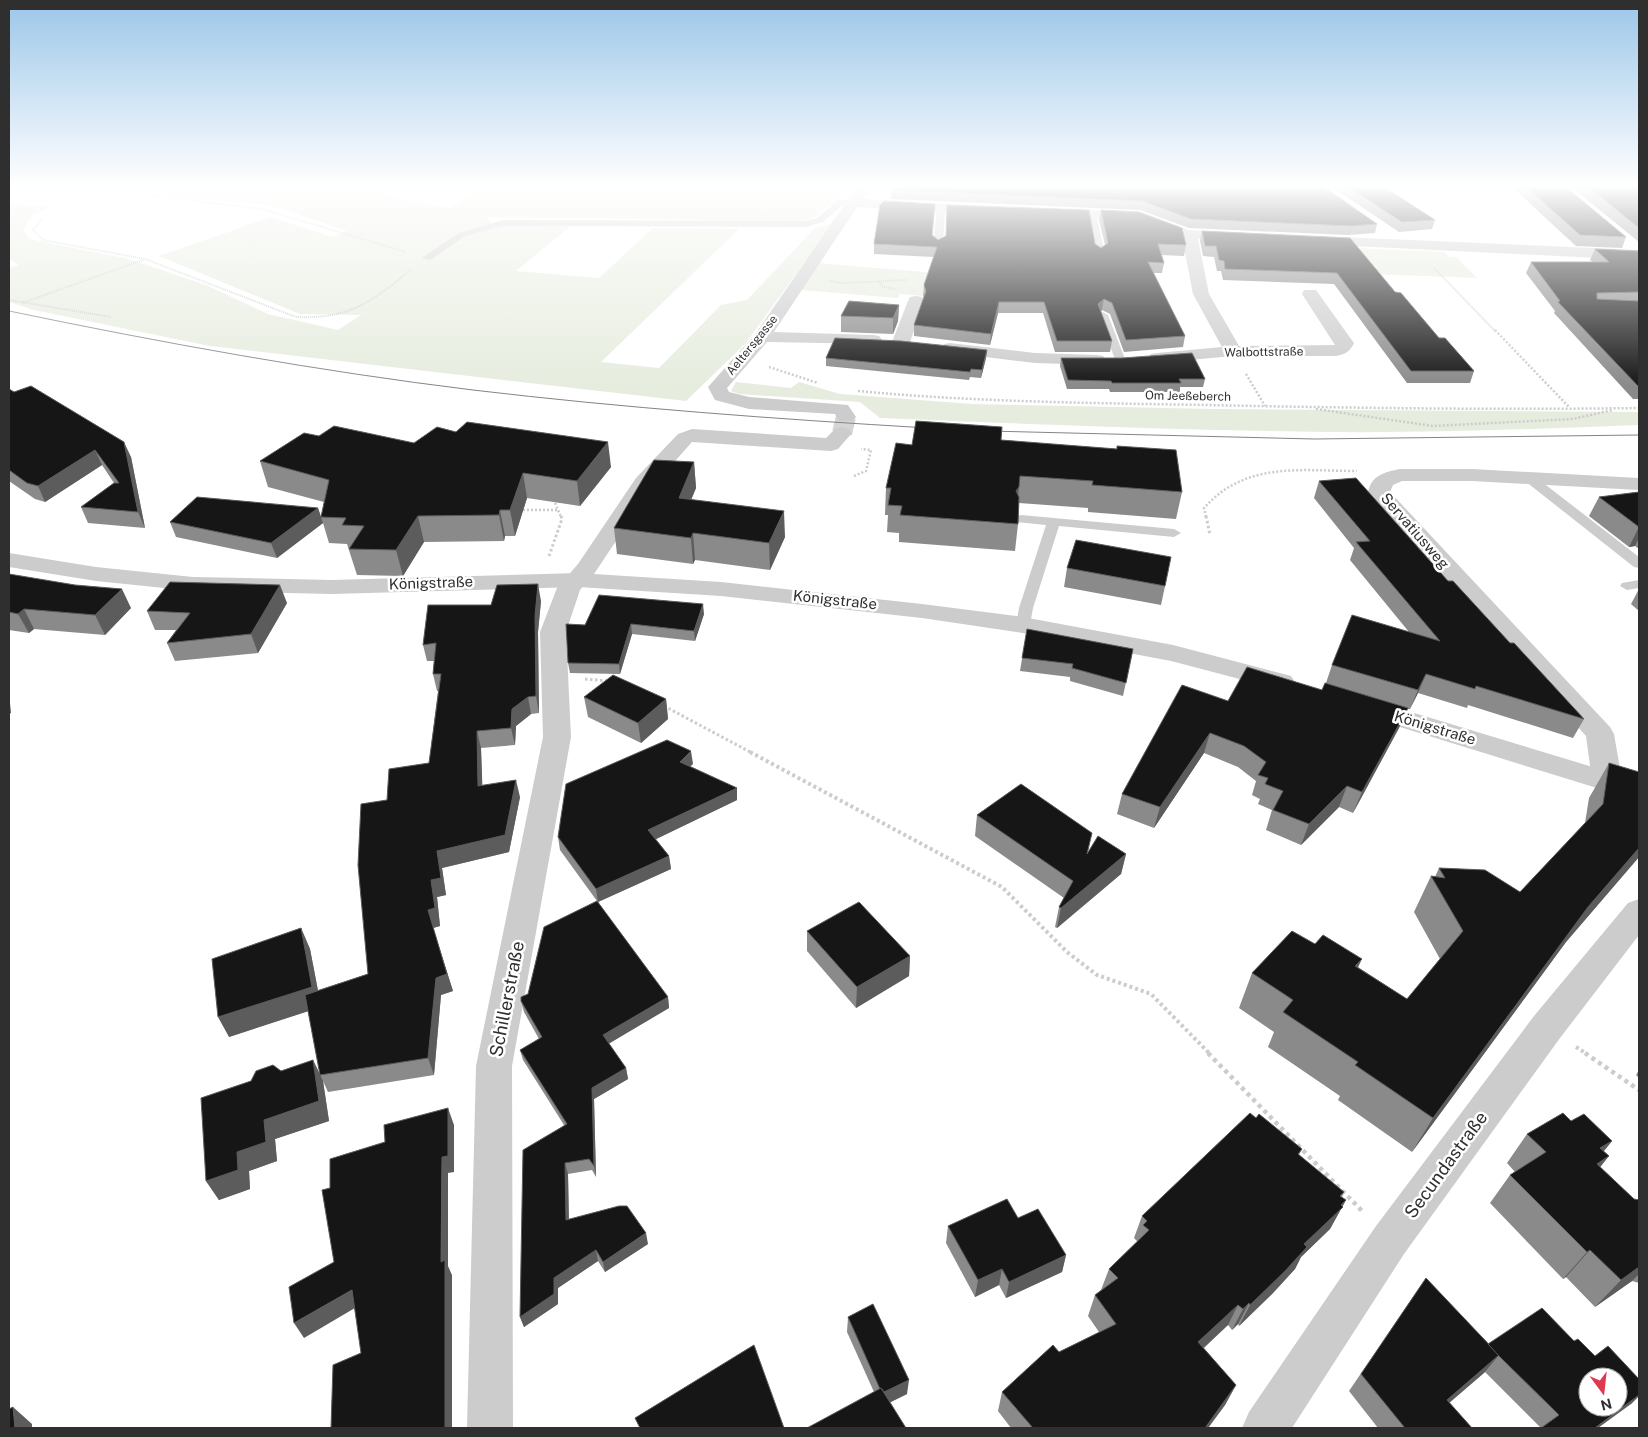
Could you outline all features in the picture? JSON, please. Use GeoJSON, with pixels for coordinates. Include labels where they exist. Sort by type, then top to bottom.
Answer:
{"type":"FeatureCollection","features":[{"type":"Feature","properties":{"kind":"street","name":"Aeltersgasse"},"geometry":{"type":"LineString","coordinates":[[578,580],[644,483],[685,438],[692,435],[831,445],[844,425],[844,411],[841,409],[749,403],[722,396],[717,387],[762,337],[820,252]]}},
{"type":"Feature","properties":{"kind":"street"},"geometry":{"type":"LineString","coordinates":[[1194,252],[1202,294],[1233,351]]}},
{"type":"Feature","properties":{"kind":"street"},"geometry":{"type":"LineString","coordinates":[[1583,252],[1639,254]]}},
{"type":"Feature","properties":{"kind":"street","name":"Walbottstraße"},"geometry":{"type":"LineString","coordinates":[[762,337],[917,344],[1028,358],[1120,359],[1233,351],[1336,351],[1343,348],[1345,343],[1310,294]]}},
{"type":"Feature","properties":{"kind":"street"},"geometry":{"type":"LineString","coordinates":[[916,301],[917,344]]}},
{"type":"Feature","properties":{"kind":"street","name":"Servatiusweg"},"geometry":{"type":"LineString","coordinates":[[1606,780],[1600,734],[1378,493],[1380,485],[1385,480],[1400,475],[1465,474],[1639,484]]}},
{"type":"Feature","properties":{"kind":"street","name":"Königstraße"},"geometry":{"type":"LineString","coordinates":[[9,560],[96,574],[193,584],[332,587],[578,580],[721,588],[811,597],[1023,625],[1173,653],[1306,689]]}},
{"type":"Feature","properties":{"kind":"street","name":"Schillerstraße"},"geometry":{"type":"LineString","coordinates":[[490,1428],[494,1066],[557,737],[553,632],[569,588],[578,580]]}},
{"type":"Feature","properties":{"kind":"street","name":"Königstraße"},"geometry":{"type":"LineString","coordinates":[[1344,700],[1639,791]]}},
{"type":"Feature","properties":{"kind":"street","name":"Secundastraße"},"geometry":{"type":"LineString","coordinates":[[1265,1428],[1390,1240],[1547,1027],[1639,912]]}},
{"type":"Feature","properties":{"kind":"lane"},"geometry":{"type":"LineString","coordinates":[[428,258],[435,252]]}},
{"type":"Feature","properties":{"kind":"lane"},"geometry":{"type":"LineString","coordinates":[[1103,315],[1120,359]]}},
{"type":"Feature","properties":{"kind":"lane"},"geometry":{"type":"LineString","coordinates":[[1529,478],[1639,564]]}},
{"type":"Feature","properties":{"kind":"lane"},"geometry":{"type":"LineString","coordinates":[[1021,519],[1174,533]]}},
{"type":"Feature","properties":{"kind":"lane"},"geometry":{"type":"LineString","coordinates":[[1023,625],[1026,608],[1054,522]]}},
{"type":"Feature","properties":{"kind":"path"},"geometry":{"type":"LineString","coordinates":[[107,252],[145,259],[296,317],[314,318],[347,313],[368,304],[428,258]]}},
{"type":"Feature","properties":{"kind":"path"},"geometry":{"type":"LineString","coordinates":[[408,252],[428,258]]}},
{"type":"Feature","properties":{"kind":"path"},"geometry":{"type":"LineString","coordinates":[[1417,252],[1569,408]]}},
{"type":"Feature","properties":{"kind":"path"},"geometry":{"type":"LineString","coordinates":[[22,303],[145,259]]}},
{"type":"Feature","properties":{"kind":"path"},"geometry":{"type":"LineString","coordinates":[[827,281],[840,283],[863,282]]}},
{"type":"Feature","properties":{"kind":"path"},"geometry":{"type":"LineString","coordinates":[[9,300],[112,316]]}},
{"type":"Feature","properties":{"kind":"path"},"geometry":{"type":"LineString","coordinates":[[1233,351],[1265,406]]}},
{"type":"Feature","properties":{"kind":"path"},"geometry":{"type":"LineString","coordinates":[[742,358],[818,383]]}},
{"type":"Feature","properties":{"kind":"path","name":"Om Jeeßeberch"},"geometry":{"type":"LineString","coordinates":[[856,391],[915,397],[990,401],[1303,407],[1639,408]]}},
{"type":"Feature","properties":{"kind":"path"},"geometry":{"type":"LineString","coordinates":[[1303,407],[1433,426],[1573,419],[1619,408]]}},
{"type":"Feature","properties":{"kind":"path"},"geometry":{"type":"LineString","coordinates":[[1433,426],[1438,430]]}},
{"type":"Feature","properties":{"kind":"path"},"geometry":{"type":"LineString","coordinates":[[854,476],[866,471],[871,452]]}},
{"type":"Feature","properties":{"kind":"path"},"geometry":{"type":"LineString","coordinates":[[1210,536],[1204,508],[1214,494],[1240,478],[1263,474],[1298,472],[1385,470],[1400,475]]}},
{"type":"Feature","properties":{"kind":"path"},"geometry":{"type":"LineString","coordinates":[[550,554],[562,518],[555,502]]}},
{"type":"Feature","properties":{"kind":"path"},"geometry":{"type":"LineString","coordinates":[[519,510],[559,510]]}},
{"type":"Feature","properties":{"kind":"path"},"geometry":{"type":"LineString","coordinates":[[554,675],[610,681]]}},
{"type":"Feature","properties":{"kind":"path"},"geometry":{"type":"LineString","coordinates":[[663,706],[1002,886],[1067,952],[1097,975],[1151,994],[1390,1240]]}},
{"type":"Feature","properties":{"kind":"path"},"geometry":{"type":"LineString","coordinates":[[1547,1027],[1639,1090]]}},
{"type":"Feature","properties":{"kind":"shaded area"},"geometry":{"type":"Polygon","coordinates":[[[9,252],[94,252],[129,259],[206,285],[268,314],[338,330],[361,315],[300,314],[159,256],[170,252],[539,252],[516,271],[599,278],[627,252],[715,252],[601,362],[659,368],[721,305],[747,300],[792,252],[812,252],[745,344],[686,401],[210,346],[34,310],[9,302],[9,268],[19,265],[9,259],[9,252]]]}},
{"type":"Feature","properties":{"kind":"shaded area"},"geometry":{"type":"Polygon","coordinates":[[[1355,252],[1444,252],[1450,257],[1456,257],[1477,278],[1369,274],[1355,252]]]}},
{"type":"Feature","properties":{"kind":"shaded area"},"geometry":{"type":"Polygon","coordinates":[[[818,263],[1007,279],[935,297],[900,294],[898,298],[801,290],[818,263]]]}},
{"type":"Feature","properties":{"kind":"shaded area"},"geometry":{"type":"Polygon","coordinates":[[[736,382],[791,388],[799,382],[840,394],[972,404],[1214,409],[1639,412],[1639,425],[1444,431],[1326,432],[1047,425],[880,418],[860,402],[739,394],[731,391],[736,382]]]}},
{"type":"Feature","properties":{"kind":"building"},"geometry":{"type":"Polygon","coordinates":[[[935,252],[1161,252],[1164,263],[1148,262],[1185,336],[1126,340],[1112,303],[1104,299],[1098,304],[1112,341],[1057,341],[1044,302],[999,302],[991,334],[914,325],[926,291],[924,285],[935,252]]]}},
{"type":"Feature","properties":{"kind":"building"},"geometry":{"type":"Polygon","coordinates":[[[1217,252],[1362,252],[1395,292],[1401,293],[1439,338],[1445,338],[1474,371],[1411,371],[1337,273],[1225,269],[1224,261],[1219,260],[1217,252]]]}},
{"type":"Feature","properties":{"kind":"building"},"geometry":{"type":"Polygon","coordinates":[[[1598,252],[1639,252],[1639,292],[1597,293],[1597,299],[1639,301],[1639,387],[1558,302],[1560,301],[1531,262],[1609,262],[1598,252]]]}},
{"type":"Feature","properties":{"kind":"building"},"geometry":{"type":"Polygon","coordinates":[[[849,301],[899,305],[893,318],[841,316],[849,301]]]}},
{"type":"Feature","properties":{"kind":"building"},"geometry":{"type":"Polygon","coordinates":[[[835,338],[901,341],[987,350],[982,370],[971,369],[970,372],[826,358],[835,338]]]}},
{"type":"Feature","properties":{"kind":"building"},"geometry":{"type":"Polygon","coordinates":[[[1192,353],[1205,379],[1179,379],[1181,383],[1112,383],[1111,381],[1068,380],[1061,358],[1122,358],[1192,353]]]}},
{"type":"Feature","properties":{"kind":"building"},"geometry":{"type":"Polygon","coordinates":[[[31,386],[124,442],[138,512],[81,507],[114,483],[119,483],[95,450],[38,486],[27,483],[9,470],[9,389],[14,392],[31,386]]]}},
{"type":"Feature","properties":{"kind":"building"},"geometry":{"type":"Polygon","coordinates":[[[916,421],[1002,427],[1001,440],[1117,449],[1117,446],[1176,450],[1182,492],[1092,485],[1093,481],[1020,476],[1019,487],[1016,491],[1019,497],[1018,524],[900,515],[902,506],[888,505],[891,488],[886,488],[896,443],[912,445],[916,421]]]}},
{"type":"Feature","properties":{"kind":"building"},"geometry":{"type":"Polygon","coordinates":[[[467,422],[608,442],[577,481],[523,473],[510,510],[500,510],[499,515],[418,516],[396,550],[349,549],[364,526],[342,525],[346,518],[321,517],[329,480],[260,461],[304,433],[319,436],[334,426],[414,443],[437,427],[456,432],[467,422]]]}},
{"type":"Feature","properties":{"kind":"building"},"geometry":{"type":"Polygon","coordinates":[[[654,460],[694,462],[679,498],[784,511],[769,543],[693,533],[691,538],[614,528],[654,460]]]}},
{"type":"Feature","properties":{"kind":"building"},"geometry":{"type":"Polygon","coordinates":[[[1356,478],[1448,581],[1453,581],[1510,643],[1514,643],[1584,719],[1476,686],[1475,689],[1426,674],[1418,690],[1332,665],[1352,615],[1440,641],[1356,542],[1370,541],[1319,481],[1356,478]]]}},
{"type":"Feature","properties":{"kind":"building"},"geometry":{"type":"Polygon","coordinates":[[[1639,492],[1639,527],[1599,497],[1639,492]]]}},
{"type":"Feature","properties":{"kind":"building"},"geometry":{"type":"Polygon","coordinates":[[[197,497],[318,508],[271,543],[170,522],[197,497]]]}},
{"type":"Feature","properties":{"kind":"building"},"geometry":{"type":"Polygon","coordinates":[[[1076,540],[1171,557],[1165,586],[1067,568],[1076,540]]]}},
{"type":"Feature","properties":{"kind":"building"},"geometry":{"type":"Polygon","coordinates":[[[9,574],[75,585],[122,589],[95,615],[24,609],[18,614],[9,612],[9,574]]]}},
{"type":"Feature","properties":{"kind":"building"},"geometry":{"type":"Polygon","coordinates":[[[170,582],[280,585],[251,634],[167,643],[190,613],[147,611],[170,582]]]}},
{"type":"Feature","properties":{"kind":"building"},"geometry":{"type":"Polygon","coordinates":[[[538,584],[535,616],[536,696],[528,697],[512,709],[511,728],[477,731],[478,786],[516,780],[505,835],[437,851],[441,878],[431,880],[435,908],[428,910],[447,974],[436,978],[428,1058],[320,1075],[305,995],[368,974],[358,865],[361,804],[387,800],[389,769],[429,763],[441,674],[433,674],[436,643],[423,645],[428,605],[491,605],[497,585],[538,584]]]}},
{"type":"Feature","properties":{"kind":"building"},"geometry":{"type":"Polygon","coordinates":[[[599,595],[703,604],[694,631],[631,624],[619,664],[568,663],[566,624],[585,625],[599,595]]]}},
{"type":"Feature","properties":{"kind":"building"},"geometry":{"type":"Polygon","coordinates":[[[1027,629],[1133,649],[1126,683],[1072,668],[1073,664],[1022,658],[1027,629]]]}},
{"type":"Feature","properties":{"kind":"building"},"geometry":{"type":"Polygon","coordinates":[[[1247,667],[1322,690],[1325,683],[1408,708],[1362,792],[1347,786],[1309,824],[1273,810],[1283,791],[1265,784],[1268,778],[1258,775],[1266,762],[1244,746],[1210,733],[1160,807],[1122,794],[1182,685],[1228,701],[1247,667]]]}},
{"type":"Feature","properties":{"kind":"building"},"geometry":{"type":"Polygon","coordinates":[[[613,675],[666,699],[638,723],[584,697],[613,675]]]}},
{"type":"Feature","properties":{"kind":"building"},"geometry":{"type":"Polygon","coordinates":[[[667,740],[691,751],[680,762],[737,788],[648,830],[669,856],[596,889],[558,837],[566,784],[667,740]]]}},
{"type":"Feature","properties":{"kind":"building"},"geometry":{"type":"Polygon","coordinates":[[[1609,763],[1639,772],[1639,848],[1588,907],[1433,1118],[1355,1065],[1358,1062],[1283,1012],[1293,1000],[1252,973],[1292,931],[1315,944],[1323,935],[1362,959],[1355,966],[1407,999],[1463,931],[1431,876],[1445,878],[1439,868],[1485,870],[1520,892],[1603,804],[1609,763]]]}},
{"type":"Feature","properties":{"kind":"building"},"geometry":{"type":"Polygon","coordinates":[[[1021,784],[1092,833],[1087,854],[1098,836],[1126,854],[1061,908],[1059,907],[1073,881],[977,815],[1021,784]]]}},
{"type":"Feature","properties":{"kind":"building"},"geometry":{"type":"Polygon","coordinates":[[[597,901],[668,997],[603,1035],[626,1068],[592,1088],[594,1166],[589,1159],[565,1163],[566,1220],[619,1206],[627,1206],[646,1233],[603,1262],[596,1250],[554,1278],[554,1294],[520,1317],[523,1150],[567,1124],[520,1050],[542,1037],[521,1001],[521,997],[528,994],[544,927],[597,901]]]}},
{"type":"Feature","properties":{"kind":"building"},"geometry":{"type":"Polygon","coordinates":[[[859,902],[910,956],[857,987],[807,931],[859,902]]]}},
{"type":"Feature","properties":{"kind":"building"},"geometry":{"type":"Polygon","coordinates":[[[301,928],[312,987],[218,1017],[212,959],[301,928]]]}},
{"type":"Feature","properties":{"kind":"building"},"geometry":{"type":"Polygon","coordinates":[[[313,1060],[319,1101],[264,1120],[266,1142],[237,1152],[238,1170],[206,1181],[201,1098],[251,1081],[256,1071],[273,1065],[281,1071],[313,1060]]]}},
{"type":"Feature","properties":{"kind":"building"},"geometry":{"type":"Polygon","coordinates":[[[448,1108],[448,1156],[442,1157],[441,1262],[445,1260],[445,1428],[331,1428],[333,1365],[361,1353],[352,1290],[294,1323],[289,1287],[334,1262],[322,1190],[330,1188],[330,1159],[385,1142],[384,1125],[448,1108]]]}},
{"type":"Feature","properties":{"kind":"building"},"geometry":{"type":"Polygon","coordinates":[[[1250,1113],[1256,1118],[1259,1114],[1302,1149],[1298,1154],[1344,1192],[1340,1196],[1346,1200],[1341,1205],[1343,1207],[1304,1244],[1307,1247],[1250,1305],[1249,1303],[1243,1309],[1238,1305],[1198,1342],[1236,1385],[1205,1428],[1033,1428],[1002,1392],[1053,1345],[1059,1352],[1116,1324],[1095,1295],[1118,1278],[1109,1269],[1149,1230],[1143,1225],[1147,1221],[1142,1216],[1250,1113]]]}},
{"type":"Feature","properties":{"kind":"building"},"geometry":{"type":"Polygon","coordinates":[[[1563,1113],[1571,1121],[1584,1114],[1612,1141],[1600,1148],[1609,1156],[1597,1164],[1634,1199],[1639,1200],[1639,1267],[1621,1280],[1590,1250],[1587,1252],[1510,1175],[1546,1152],[1527,1134],[1563,1113]]]}},
{"type":"Feature","properties":{"kind":"building"},"geometry":{"type":"Polygon","coordinates":[[[1007,1199],[1018,1218],[1038,1209],[1066,1255],[1009,1282],[1002,1269],[978,1280],[948,1226],[1007,1199]]]}},
{"type":"Feature","properties":{"kind":"building"},"geometry":{"type":"Polygon","coordinates":[[[1426,1278],[1499,1355],[1447,1400],[1472,1428],[1405,1428],[1361,1374],[1426,1278]]]}},
{"type":"Feature","properties":{"kind":"building"},"geometry":{"type":"Polygon","coordinates":[[[873,1304],[909,1380],[884,1392],[880,1389],[848,1317],[873,1304]]]}},
{"type":"Feature","properties":{"kind":"building"},"geometry":{"type":"Polygon","coordinates":[[[1542,1308],[1574,1341],[1578,1339],[1595,1356],[1608,1346],[1628,1367],[1578,1367],[1578,1417],[1610,1417],[1595,1428],[1541,1428],[1559,1415],[1488,1344],[1542,1308]]]}},
{"type":"Feature","properties":{"kind":"building"},"geometry":{"type":"Polygon","coordinates":[[[754,1345],[784,1428],[640,1428],[635,1418],[754,1345]]]}},
{"type":"Feature","properties":{"kind":"building"},"geometry":{"type":"Polygon","coordinates":[[[1628,1367],[1639,1379],[1639,1395],[1628,1403],[1628,1367]]]}},
{"type":"Feature","properties":{"kind":"building"},"geometry":{"type":"Polygon","coordinates":[[[881,1388],[906,1428],[807,1428],[881,1388]]]}},
{"type":"Feature","properties":{"kind":"building"},"geometry":{"type":"Polygon","coordinates":[[[13,1407],[15,1428],[9,1428],[9,1409],[13,1407]]]}},
{"type":"Feature","properties":{"kind":"tunnel"},"geometry":{"type":"LineString","coordinates":[[842,433],[846,417]]}},
{"type":"Feature","properties":{"kind":"tram line"},"geometry":{"type":"LineString","coordinates":[[9,311],[240,355],[356,374],[473,390],[700,412],[928,428]]}},
{"type":"Feature","properties":{"kind":"tram line"},"geometry":{"type":"LineString","coordinates":[[988,431],[1314,439],[1639,435]]}}]}
